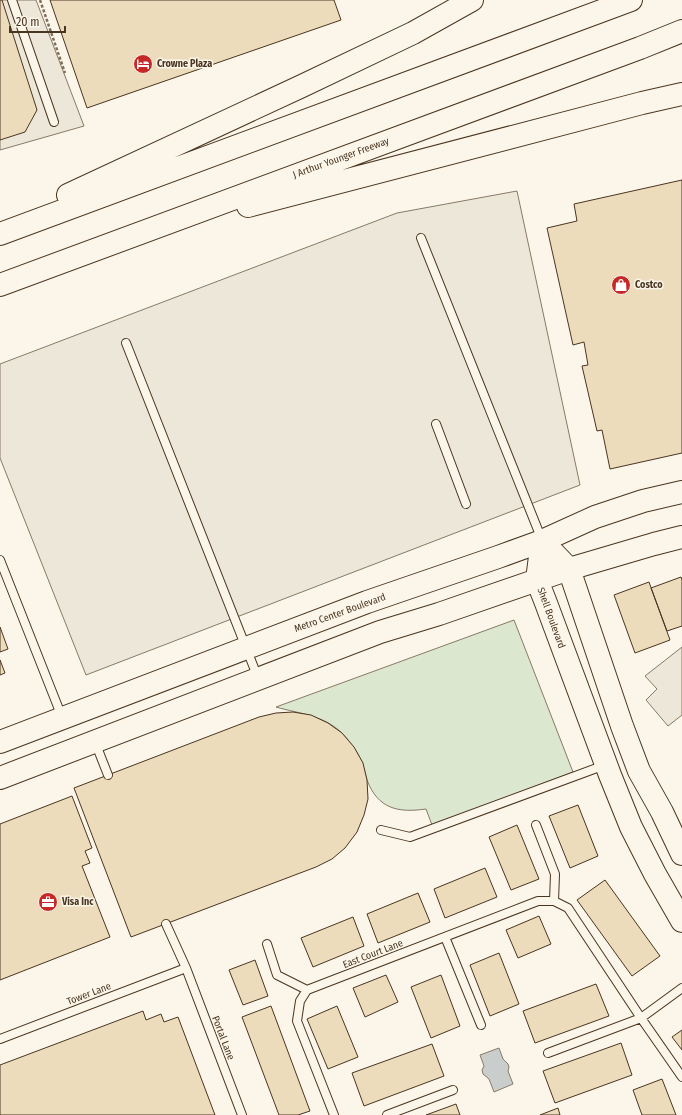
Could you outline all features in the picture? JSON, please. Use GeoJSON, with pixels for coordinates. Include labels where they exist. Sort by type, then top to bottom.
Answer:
{"type":"FeatureCollection","features":[{"type":"Feature","properties":{"kind":"main road"},"geometry":{"type":"LineString","coordinates":[[0,228],[413,33],[472,0]]}},
{"type":"Feature","properties":{"kind":"main road"},"geometry":{"type":"LineString","coordinates":[[0,234],[631,0]]}},
{"type":"Feature","properties":{"kind":"main road","name":"J Arthur Younger Freeway"},"geometry":{"type":"LineString","coordinates":[[0,285],[682,32]]}},
{"type":"Feature","properties":{"kind":"main road"},"geometry":{"type":"LineString","coordinates":[[125,238],[611,111],[682,94]]}},
{"type":"Feature","properties":{"kind":"main road","name":"Metro Center Boulevard"},"geometry":{"type":"LineString","coordinates":[[0,742],[367,602],[542,541],[595,517],[643,501],[682,492]]}},
{"type":"Feature","properties":{"kind":"main road"},"geometry":{"type":"LineString","coordinates":[[0,778],[380,632],[439,614],[569,569],[682,537]]}},
{"type":"Feature","properties":{"kind":"main road"},"geometry":{"type":"LineString","coordinates":[[542,541],[569,569],[629,746],[639,771],[662,812],[682,854]]}},
{"type":"Feature","properties":{"kind":"main road","name":"Shell Boulevard"},"geometry":{"type":"LineString","coordinates":[[542,541],[537,580],[606,765],[631,827],[682,921]]}},
{"type":"Feature","properties":{"kind":"lane"},"geometry":{"type":"LineString","coordinates":[[12,0],[54,122]]}},
{"type":"Feature","properties":{"kind":"lane"},"geometry":{"type":"LineString","coordinates":[[421,238],[542,541]]}},
{"type":"Feature","properties":{"kind":"lane"},"geometry":{"type":"LineString","coordinates":[[126,343],[258,679]]}},
{"type":"Feature","properties":{"kind":"lane"},"geometry":{"type":"LineString","coordinates":[[436,424],[466,504]]}},
{"type":"Feature","properties":{"kind":"lane"},"geometry":{"type":"LineString","coordinates":[[0,560],[62,718]]}},
{"type":"Feature","properties":{"kind":"lane"},"geometry":{"type":"LineString","coordinates":[[95,741],[108,775]]}},
{"type":"Feature","properties":{"kind":"lane"},"geometry":{"type":"LineString","coordinates":[[381,830],[410,836],[606,765]]}},
{"type":"Feature","properties":{"kind":"lane"},"geometry":{"type":"LineString","coordinates":[[536,825],[555,874],[554,901],[568,908],[682,1077]]}},
{"type":"Feature","properties":{"kind":"lane","name":"East Court Lane"},"geometry":{"type":"LineString","coordinates":[[307,990],[538,901],[554,901]]}},
{"type":"Feature","properties":{"kind":"lane","name":"Portal Lane"},"geometry":{"type":"LineString","coordinates":[[166,924],[186,968],[242,1115]]}},
{"type":"Feature","properties":{"kind":"lane"},"geometry":{"type":"LineString","coordinates":[[445,937],[481,1025]]}},
{"type":"Feature","properties":{"kind":"lane"},"geometry":{"type":"LineString","coordinates":[[267,944],[278,975],[307,990],[300,1002],[297,1021],[334,1115]]}},
{"type":"Feature","properties":{"kind":"lane","name":"Tower Lane"},"geometry":{"type":"LineString","coordinates":[[0,1039],[186,968]]}},
{"type":"Feature","properties":{"kind":"lane"},"geometry":{"type":"LineString","coordinates":[[548,1053],[641,1018],[682,988]]}},
{"type":"Feature","properties":{"kind":"lane"},"geometry":{"type":"LineString","coordinates":[[387,1115],[453,1090]]}},
{"type":"Feature","properties":{"kind":"path"},"geometry":{"type":"LineString","coordinates":[[40,0],[65,73]]}},
{"type":"Feature","properties":{"kind":"green space"},"geometry":{"type":"Polygon","coordinates":[[[514,620],[573,772],[432,825],[426,809],[398,809],[383,803],[377,797],[367,780],[362,762],[354,747],[336,728],[320,719],[276,707],[514,620]]]}},
{"type":"Feature","properties":{"kind":"shaded area"},"geometry":{"type":"Polygon","coordinates":[[[0,0],[36,0],[84,126],[0,150],[0,0]]]}},
{"type":"Feature","properties":{"kind":"shaded area"},"geometry":{"type":"Polygon","coordinates":[[[517,191],[580,485],[86,675],[0,458],[0,364],[397,213],[517,191]]]}},
{"type":"Feature","properties":{"kind":"shaded area"},"geometry":{"type":"Polygon","coordinates":[[[682,647],[682,715],[668,726],[646,700],[657,689],[645,676],[682,647]]]}},
{"type":"Feature","properties":{"kind":"shaded area"},"geometry":{"type":"Polygon","coordinates":[[[499,1048],[503,1059],[508,1064],[508,1071],[513,1084],[494,1092],[489,1079],[483,1074],[482,1070],[484,1066],[480,1055],[499,1048]]]}},
{"type":"Feature","properties":{"kind":"building"},"geometry":{"type":"Polygon","coordinates":[[[0,0],[2,0],[37,110],[25,132],[0,140],[0,0]]]}},
{"type":"Feature","properties":{"kind":"building","name":"Crowne Plaza"},"geometry":{"type":"Polygon","coordinates":[[[50,0],[334,0],[341,20],[87,108],[50,0]]]}},
{"type":"Feature","properties":{"kind":"building","name":"Costco"},"geometry":{"type":"Polygon","coordinates":[[[682,180],[682,453],[610,469],[602,430],[597,431],[582,366],[588,365],[584,342],[573,345],[547,228],[577,221],[574,204],[682,180]]]}},
{"type":"Feature","properties":{"kind":"building"},"geometry":{"type":"Polygon","coordinates":[[[681,577],[682,626],[667,631],[651,588],[681,577]]]}},
{"type":"Feature","properties":{"kind":"building"},"geometry":{"type":"Polygon","coordinates":[[[649,582],[670,640],[635,653],[614,595],[649,582]]]}},
{"type":"Feature","properties":{"kind":"building"},"geometry":{"type":"Polygon","coordinates":[[[0,627],[8,649],[0,652],[0,627]]]}},
{"type":"Feature","properties":{"kind":"building"},"geometry":{"type":"Polygon","coordinates":[[[0,660],[5,673],[0,675],[0,660]]]}},
{"type":"Feature","properties":{"kind":"building"},"geometry":{"type":"Polygon","coordinates":[[[293,712],[311,715],[328,723],[342,733],[354,747],[363,763],[367,780],[368,799],[364,815],[357,832],[345,848],[332,859],[316,867],[131,937],[74,788],[259,717],[276,713],[293,712]]]}},
{"type":"Feature","properties":{"kind":"building","name":"Visa Inc"},"geometry":{"type":"Polygon","coordinates":[[[72,796],[92,848],[85,851],[90,863],[82,866],[110,937],[0,980],[0,824],[72,796]]]}},
{"type":"Feature","properties":{"kind":"building"},"geometry":{"type":"Polygon","coordinates":[[[578,805],[598,856],[570,868],[549,816],[578,805]]]}},
{"type":"Feature","properties":{"kind":"building"},"geometry":{"type":"Polygon","coordinates":[[[517,825],[539,879],[511,890],[489,837],[517,825]]]}},
{"type":"Feature","properties":{"kind":"building"},"geometry":{"type":"Polygon","coordinates":[[[485,868],[497,897],[445,918],[434,889],[485,868]]]}},
{"type":"Feature","properties":{"kind":"building"},"geometry":{"type":"Polygon","coordinates":[[[605,880],[660,956],[632,976],[577,900],[605,880]]]}},
{"type":"Feature","properties":{"kind":"building"},"geometry":{"type":"Polygon","coordinates":[[[418,893],[430,922],[378,943],[367,914],[418,893]]]}},
{"type":"Feature","properties":{"kind":"building"},"geometry":{"type":"Polygon","coordinates":[[[539,916],[551,944],[518,958],[506,930],[539,916]]]}},
{"type":"Feature","properties":{"kind":"building"},"geometry":{"type":"Polygon","coordinates":[[[353,917],[364,946],[313,967],[301,938],[353,917]]]}},
{"type":"Feature","properties":{"kind":"building"},"geometry":{"type":"Polygon","coordinates":[[[499,953],[519,1004],[490,1016],[470,965],[499,953]]]}},
{"type":"Feature","properties":{"kind":"building"},"geometry":{"type":"Polygon","coordinates":[[[255,960],[268,996],[243,1005],[229,970],[255,960]]]}},
{"type":"Feature","properties":{"kind":"building"},"geometry":{"type":"Polygon","coordinates":[[[386,975],[398,1002],[365,1017],[353,988],[386,975]]]}},
{"type":"Feature","properties":{"kind":"building"},"geometry":{"type":"Polygon","coordinates":[[[441,975],[460,1026],[431,1038],[411,987],[441,975]]]}},
{"type":"Feature","properties":{"kind":"building"},"geometry":{"type":"Polygon","coordinates":[[[596,984],[609,1016],[535,1043],[523,1011],[596,984]]]}},
{"type":"Feature","properties":{"kind":"building"},"geometry":{"type":"Polygon","coordinates":[[[271,1006],[310,1111],[298,1115],[279,1115],[242,1017],[271,1006]]]}},
{"type":"Feature","properties":{"kind":"building"},"geometry":{"type":"Polygon","coordinates":[[[337,1006],[358,1057],[328,1069],[307,1019],[337,1006]]]}},
{"type":"Feature","properties":{"kind":"building"},"geometry":{"type":"Polygon","coordinates":[[[143,1011],[146,1020],[161,1014],[164,1022],[178,1017],[215,1115],[0,1115],[0,1065],[143,1011]]]}},
{"type":"Feature","properties":{"kind":"building"},"geometry":{"type":"Polygon","coordinates":[[[682,1030],[682,1050],[672,1037],[682,1030]]]}},
{"type":"Feature","properties":{"kind":"building"},"geometry":{"type":"Polygon","coordinates":[[[621,1043],[632,1075],[555,1103],[543,1071],[621,1043]]]}},
{"type":"Feature","properties":{"kind":"building"},"geometry":{"type":"Polygon","coordinates":[[[432,1044],[444,1076],[364,1106],[352,1073],[432,1044]]]}},
{"type":"Feature","properties":{"kind":"building"},"geometry":{"type":"Polygon","coordinates":[[[662,1079],[676,1115],[642,1115],[633,1090],[662,1079]]]}},
{"type":"Feature","properties":{"kind":"building"},"geometry":{"type":"Polygon","coordinates":[[[456,1104],[460,1115],[426,1115],[456,1104]]]}},
{"type":"Feature","properties":{"kind":"building"},"geometry":{"type":"Polygon","coordinates":[[[558,1108],[560,1115],[540,1115],[558,1108]]]}},
{"type":"Feature","properties":{"kind":"place","name":"Crowne Plaza"},"geometry":{"type":"Point","coordinates":[143,64]}},
{"type":"Feature","properties":{"kind":"place","name":"Costco"},"geometry":{"type":"Point","coordinates":[621,285]}},
{"type":"Feature","properties":{"kind":"place","name":"Visa Inc"},"geometry":{"type":"Point","coordinates":[48,902]}}]}
